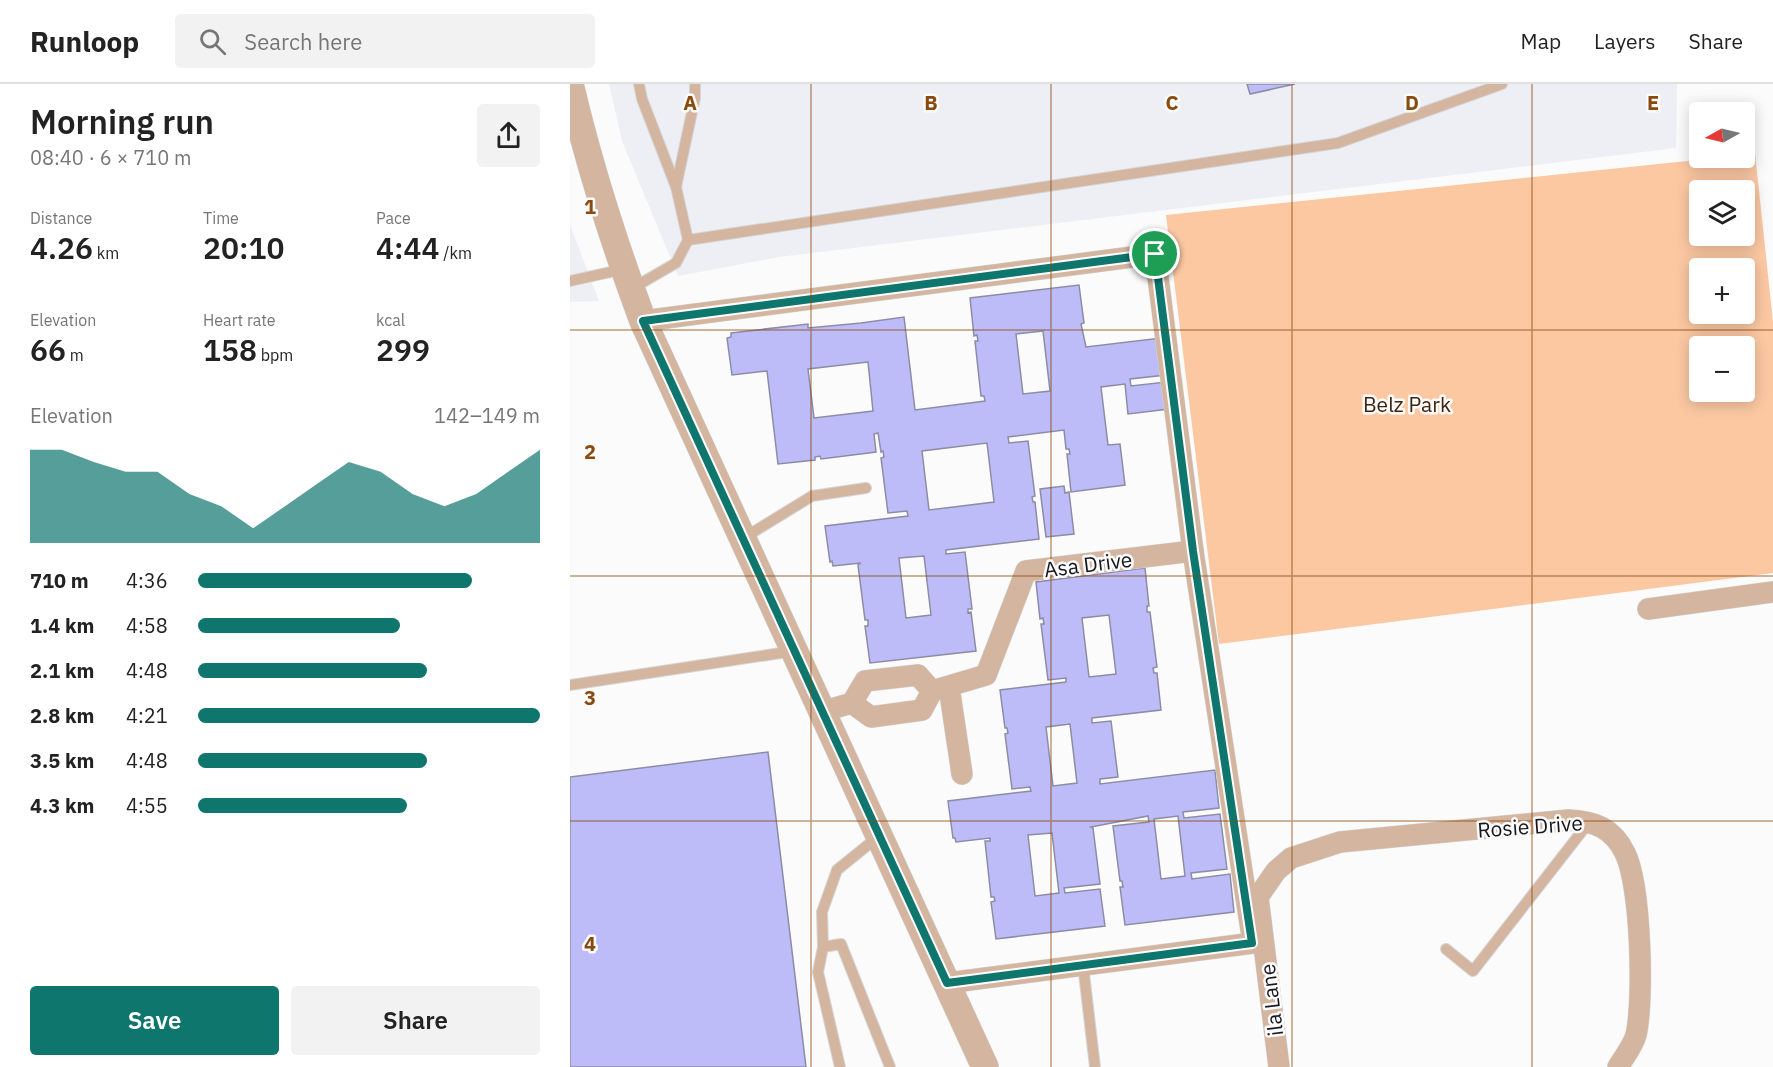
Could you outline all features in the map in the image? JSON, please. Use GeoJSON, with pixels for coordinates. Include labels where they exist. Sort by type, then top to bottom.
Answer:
{"type":"FeatureCollection","features":[{"type":"Feature","properties":{"kind":"street"},"geometry":{"type":"LineString","coordinates":[[570,84],[576,140],[643,321],[986,1067]]}},
{"type":"Feature","properties":{"kind":"street","name":"ila Lane"},"geometry":{"type":"LineString","coordinates":[[643,321],[1155,254],[1193,551],[1252,943],[1083,965]]}},
{"type":"Feature","properties":{"kind":"street","name":"Asa Drive"},"geometry":{"type":"LineString","coordinates":[[852,703],[871,717],[922,710],[940,689],[986,675],[1026,571],[1193,551]]}},
{"type":"Feature","properties":{"kind":"street"},"geometry":{"type":"LineString","coordinates":[[1647,609],[1773,592]]}},
{"type":"Feature","properties":{"kind":"street"},"geometry":{"type":"LineString","coordinates":[[824,711],[852,703],[864,681],[918,675],[940,689],[962,774]]}},
{"type":"Feature","properties":{"kind":"street","name":"Rosie Drive"},"geometry":{"type":"LineString","coordinates":[[1258,897],[1275,871],[1291,858],[1340,842],[1569,820],[1591,821],[1606,829],[1625,853],[1635,900],[1642,1000],[1635,1038],[1618,1067]]}},
{"type":"Feature","properties":{"kind":"street","name":"ila Lane"},"geometry":{"type":"LineString","coordinates":[[1258,897],[1279,1067]]}},
{"type":"Feature","properties":{"kind":"street"},"geometry":{"type":"LineString","coordinates":[[947,983],[1083,965]]}},
{"type":"Feature","properties":{"kind":"lane"},"geometry":{"type":"LineString","coordinates":[[570,281],[628,279],[676,263],[688,240],[676,187],[642,99],[639,84]]}},
{"type":"Feature","properties":{"kind":"lane"},"geometry":{"type":"LineString","coordinates":[[676,187],[695,98],[695,84]]}},
{"type":"Feature","properties":{"kind":"lane"},"geometry":{"type":"LineString","coordinates":[[688,240],[1338,144],[1502,84]]}},
{"type":"Feature","properties":{"kind":"lane"},"geometry":{"type":"LineString","coordinates":[[742,539],[813,496],[867,488]]}},
{"type":"Feature","properties":{"kind":"lane"},"geometry":{"type":"LineString","coordinates":[[570,685],[794,651]]}},
{"type":"Feature","properties":{"kind":"lane"},"geometry":{"type":"LineString","coordinates":[[1446,949],[1473,971],[1591,821]]}},
{"type":"Feature","properties":{"kind":"lane"},"geometry":{"type":"LineString","coordinates":[[840,1067],[818,972],[823,946],[822,912],[837,870],[879,836]]}},
{"type":"Feature","properties":{"kind":"lane"},"geometry":{"type":"LineString","coordinates":[[823,946],[841,944],[890,1067]]}},
{"type":"Feature","properties":{"kind":"lane"},"geometry":{"type":"LineString","coordinates":[[1083,965],[1095,1067]]}},
{"type":"Feature","properties":{"kind":"shaded area"},"geometry":{"type":"Polygon","coordinates":[[[609,84],[1677,84],[1676,148],[779,257],[678,276],[622,141],[609,84]]]}},
{"type":"Feature","properties":{"kind":"shaded area"},"geometry":{"type":"Polygon","coordinates":[[[570,225],[599,301],[570,302],[570,225]]]}},
{"type":"Feature","properties":{"kind":"green space","name":"Belz Park"},"geometry":{"type":"Polygon","coordinates":[[[1755,153],[1773,322],[1773,573],[1219,644],[1166,215],[1689,161],[1689,168],[1755,168],[1755,153]]]}},
{"type":"Feature","properties":{"kind":"building"},"geometry":{"type":"Polygon","coordinates":[[[1247,84],[1295,84],[1250,94],[1247,84]]]}},
{"type":"Feature","properties":{"kind":"building"},"geometry":{"type":"Polygon","coordinates":[[[1079,285],[1084,323],[1081,324],[1086,347],[1161,338],[1166,375],[1130,379],[1131,386],[1166,382],[1169,409],[1128,414],[1125,384],[1101,387],[1108,445],[1120,444],[1125,485],[1071,492],[1067,454],[1070,454],[1069,449],[1066,449],[1064,430],[1008,437],[1009,443],[1028,441],[1035,496],[1032,497],[1035,502],[1039,539],[946,550],[946,554],[965,552],[972,609],[968,609],[968,613],[971,612],[976,651],[870,663],[865,626],[868,626],[868,620],[865,620],[858,565],[861,563],[833,566],[832,561],[830,562],[825,526],[908,516],[907,511],[888,513],[881,458],[884,457],[878,433],[874,434],[876,452],[821,459],[820,456],[815,457],[815,460],[778,464],[767,371],[732,375],[727,338],[731,337],[731,333],[808,324],[808,328],[904,317],[915,410],[985,401],[984,396],[981,396],[975,341],[978,341],[977,335],[974,336],[970,298],[1079,285]],[[1043,331],[1016,334],[1023,394],[1050,391],[1043,331]],[[868,362],[808,369],[814,418],[873,411],[868,362]],[[987,443],[922,451],[929,510],[994,502],[987,443]],[[924,556],[899,558],[906,618],[931,615],[924,556]]]}},
{"type":"Feature","properties":{"kind":"building"},"geometry":{"type":"Polygon","coordinates":[[[1064,486],[1065,493],[1069,492],[1074,534],[1046,537],[1040,489],[1064,486]]]}},
{"type":"Feature","properties":{"kind":"building"},"geometry":{"type":"Polygon","coordinates":[[[1145,568],[1149,606],[1147,606],[1147,612],[1150,612],[1157,667],[1153,668],[1154,673],[1157,673],[1161,710],[1092,718],[1092,723],[1111,721],[1118,777],[1100,779],[1100,784],[1215,770],[1219,808],[1183,812],[1184,818],[1220,814],[1227,869],[1191,873],[1192,879],[1230,874],[1234,912],[1125,925],[1120,887],[1123,887],[1120,881],[1113,826],[1149,822],[1148,816],[1091,827],[1093,828],[1100,884],[1064,888],[1065,893],[1100,889],[1105,926],[996,939],[991,902],[995,901],[994,897],[991,897],[985,841],[990,841],[990,838],[956,842],[953,838],[948,801],[1031,791],[1030,787],[1012,789],[1005,734],[1008,733],[1005,728],[1000,690],[1066,682],[1066,678],[1048,680],[1041,624],[1044,624],[1043,618],[1040,619],[1036,582],[1145,568]],[[1109,615],[1082,618],[1089,677],[1116,674],[1109,615]],[[1070,724],[1046,727],[1053,786],[1077,783],[1070,724]],[[1178,816],[1154,819],[1161,879],[1185,876],[1178,816]],[[1052,833],[1028,835],[1035,896],[1059,893],[1052,833]]]}},
{"type":"Feature","properties":{"kind":"building"},"geometry":{"type":"Polygon","coordinates":[[[768,752],[806,1067],[570,1067],[570,777],[768,752]]]}},
{"type":"Feature","properties":{"kind":"route"},"geometry":{"type":"LineString","coordinates":[[1155,254],[1193,551],[1252,943],[947,983],[643,321],[1155,254]]}}]}
